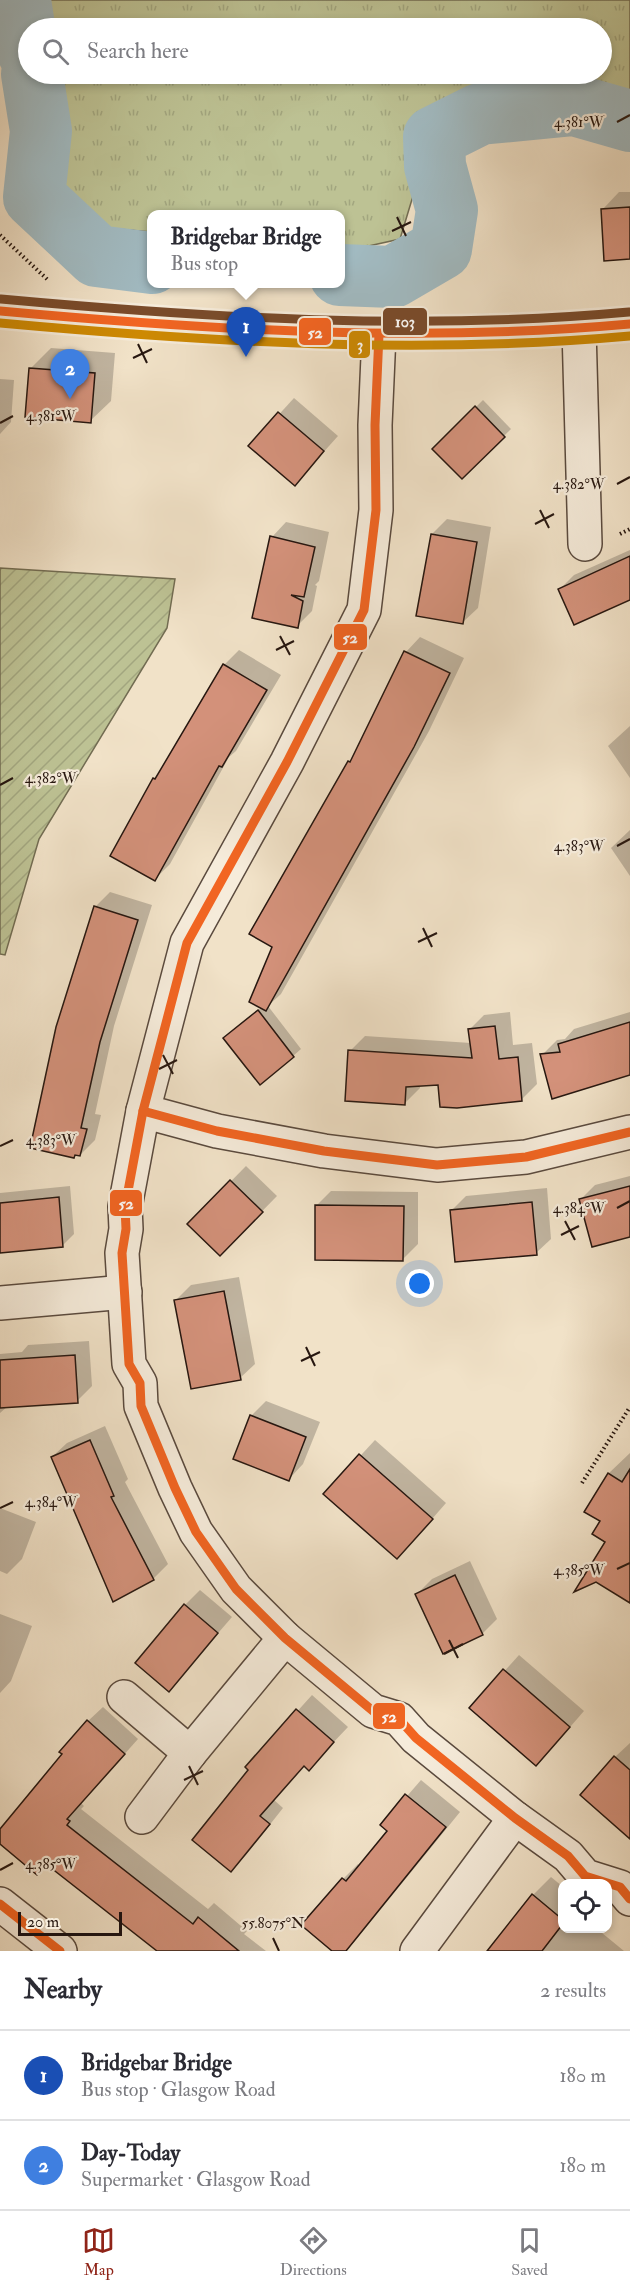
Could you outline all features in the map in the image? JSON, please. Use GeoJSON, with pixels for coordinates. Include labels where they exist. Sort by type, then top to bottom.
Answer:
{"type":"FeatureCollection","features":[{"type":"Feature","properties":{"kind":"main road"},"geometry":{"type":"LineString","coordinates":[[0,311],[236,330],[379,334],[579,329],[630,324]]}},
{"type":"Feature","properties":{"kind":"street"},"geometry":{"type":"LineString","coordinates":[[579,329],[585,544]]}},
{"type":"Feature","properties":{"kind":"street"},"geometry":{"type":"LineString","coordinates":[[379,334],[375,425],[376,510],[364,610],[287,762],[187,943],[143,1112],[125,1207],[126,1229],[122,1253],[126,1346],[129,1364],[140,1383],[141,1406],[175,1488],[196,1532],[236,1589],[285,1638],[373,1711],[399,1719],[416,1738],[515,1818],[568,1856],[585,1876],[620,1887],[630,1899]]}},
{"type":"Feature","properties":{"kind":"street"},"geometry":{"type":"LineString","coordinates":[[143,1112],[217,1131],[324,1151],[437,1165],[526,1157],[630,1132]]}},
{"type":"Feature","properties":{"kind":"street"},"geometry":{"type":"LineString","coordinates":[[0,1303],[125,1292]]}},
{"type":"Feature","properties":{"kind":"street"},"geometry":{"type":"LineString","coordinates":[[142,1816],[190,1753],[285,1638]]}},
{"type":"Feature","properties":{"kind":"street"},"geometry":{"type":"LineString","coordinates":[[124,1697],[190,1753]]}},
{"type":"Feature","properties":{"kind":"street"},"geometry":{"type":"LineString","coordinates":[[432,1946],[515,1818]]}},
{"type":"Feature","properties":{"kind":"street"},"geometry":{"type":"LineString","coordinates":[[0,1904],[60,1951]]}},
{"type":"Feature","properties":{"kind":"path"},"geometry":{"type":"LineString","coordinates":[[582,1483],[630,1407]]}},
{"type":"Feature","properties":{"kind":"green space"},"geometry":{"type":"Polygon","coordinates":[[[38,0],[630,0],[630,109],[547,96],[432,133],[400,239],[355,249],[345,248],[345,210],[147,210],[147,232],[95,227],[62,202],[48,84],[612,84],[612,18],[40,18],[38,0]]]}},
{"type":"Feature","properties":{"kind":"green space"},"geometry":{"type":"Polygon","coordinates":[[[0,568],[175,579],[167,628],[39,839],[5,955],[0,954],[0,568]]]}},
{"type":"Feature","properties":{"kind":"building"},"geometry":{"type":"Polygon","coordinates":[[[630,207],[630,259],[604,261],[601,209],[630,207]]]}},
{"type":"Feature","properties":{"kind":"building"},"geometry":{"type":"Polygon","coordinates":[[[29,368],[95,373],[91,423],[25,417],[29,368]]]}},
{"type":"Feature","properties":{"kind":"building"},"geometry":{"type":"Polygon","coordinates":[[[475,406],[505,437],[462,479],[432,449],[475,406]]]}},
{"type":"Feature","properties":{"kind":"building"},"geometry":{"type":"Polygon","coordinates":[[[278,412],[324,451],[295,486],[248,446],[278,412]]]}},
{"type":"Feature","properties":{"kind":"building"},"geometry":{"type":"Polygon","coordinates":[[[431,534],[477,542],[463,624],[416,616],[431,534]]]}},
{"type":"Feature","properties":{"kind":"building"},"geometry":{"type":"Polygon","coordinates":[[[270,536],[315,547],[304,597],[291,595],[303,601],[298,628],[252,618],[270,536]]]}},
{"type":"Feature","properties":{"kind":"building"},"geometry":{"type":"Polygon","coordinates":[[[630,556],[630,600],[574,625],[558,589],[630,556]]]}},
{"type":"Feature","properties":{"kind":"building"},"geometry":{"type":"Polygon","coordinates":[[[404,651],[450,673],[414,747],[266,1011],[249,1002],[272,947],[249,934],[348,761],[350,762],[404,651]]]}},
{"type":"Feature","properties":{"kind":"building"},"geometry":{"type":"Polygon","coordinates":[[[223,664],[267,690],[222,767],[219,766],[155,881],[110,856],[153,778],[155,779],[223,664]]]}},
{"type":"Feature","properties":{"kind":"building"},"geometry":{"type":"Polygon","coordinates":[[[94,906],[138,920],[100,1042],[81,1128],[87,1129],[80,1156],[75,1155],[74,1158],[30,1148],[56,1027],[94,906]]]}},
{"type":"Feature","properties":{"kind":"building"},"geometry":{"type":"Polygon","coordinates":[[[258,1010],[294,1057],[260,1085],[223,1038],[258,1010]]]}},
{"type":"Feature","properties":{"kind":"building"},"geometry":{"type":"Polygon","coordinates":[[[630,1022],[630,1075],[552,1099],[540,1054],[560,1052],[558,1044],[630,1022]]]}},
{"type":"Feature","properties":{"kind":"building"},"geometry":{"type":"Polygon","coordinates":[[[495,1026],[499,1059],[518,1057],[522,1101],[457,1108],[440,1107],[438,1085],[406,1087],[405,1105],[345,1101],[348,1050],[472,1058],[468,1029],[495,1026]]]}},
{"type":"Feature","properties":{"kind":"building"},"geometry":{"type":"Polygon","coordinates":[[[230,1180],[263,1212],[220,1256],[187,1224],[230,1180]]]}},
{"type":"Feature","properties":{"kind":"building"},"geometry":{"type":"Polygon","coordinates":[[[630,1186],[630,1237],[592,1247],[579,1199],[630,1186]]]}},
{"type":"Feature","properties":{"kind":"building"},"geometry":{"type":"Polygon","coordinates":[[[59,1197],[63,1247],[0,1253],[0,1203],[59,1197]]]}},
{"type":"Feature","properties":{"kind":"building"},"geometry":{"type":"Polygon","coordinates":[[[532,1202],[537,1255],[455,1262],[450,1210],[532,1202]]]}},
{"type":"Feature","properties":{"kind":"building"},"geometry":{"type":"Polygon","coordinates":[[[315,1205],[404,1206],[403,1261],[315,1260],[315,1205]]]}},
{"type":"Feature","properties":{"kind":"building"},"geometry":{"type":"Polygon","coordinates":[[[224,1291],[241,1380],[191,1389],[174,1300],[224,1291]]]}},
{"type":"Feature","properties":{"kind":"building"},"geometry":{"type":"Polygon","coordinates":[[[75,1355],[78,1403],[0,1408],[0,1360],[75,1355]]]}},
{"type":"Feature","properties":{"kind":"building"},"geometry":{"type":"Polygon","coordinates":[[[250,1415],[306,1437],[289,1481],[233,1459],[250,1415]]]}},
{"type":"Feature","properties":{"kind":"building"},"geometry":{"type":"Polygon","coordinates":[[[90,1440],[114,1496],[111,1497],[154,1580],[113,1602],[51,1457],[90,1440]]]}},
{"type":"Feature","properties":{"kind":"building"},"geometry":{"type":"Polygon","coordinates":[[[359,1454],[433,1519],[397,1559],[323,1494],[359,1454]]]}},
{"type":"Feature","properties":{"kind":"building"},"geometry":{"type":"Polygon","coordinates":[[[630,1469],[630,1603],[596,1582],[574,1592],[605,1542],[592,1534],[600,1521],[584,1512],[608,1473],[622,1482],[630,1469]]]}},
{"type":"Feature","properties":{"kind":"building"},"geometry":{"type":"Polygon","coordinates":[[[455,1575],[483,1635],[443,1654],[415,1594],[455,1575]]]}},
{"type":"Feature","properties":{"kind":"building"},"geometry":{"type":"Polygon","coordinates":[[[184,1604],[218,1633],[169,1692],[135,1663],[184,1604]]]}},
{"type":"Feature","properties":{"kind":"building"},"geometry":{"type":"Polygon","coordinates":[[[503,1669],[570,1727],[536,1766],[469,1708],[503,1669]]]}},
{"type":"Feature","properties":{"kind":"building"},"geometry":{"type":"Polygon","coordinates":[[[296,1709],[334,1742],[309,1771],[304,1766],[260,1816],[270,1824],[231,1872],[192,1840],[248,1770],[245,1767],[296,1709]]]}},
{"type":"Feature","properties":{"kind":"building"},"geometry":{"type":"Polygon","coordinates":[[[87,1720],[125,1754],[67,1819],[70,1821],[67,1825],[193,1924],[198,1917],[239,1951],[157,1951],[46,1864],[37,1875],[0,1844],[0,1829],[62,1754],[59,1752],[87,1720]]]}},
{"type":"Feature","properties":{"kind":"building"},"geometry":{"type":"Polygon","coordinates":[[[614,1756],[630,1770],[630,1839],[580,1795],[614,1756]]]}},
{"type":"Feature","properties":{"kind":"building"},"geometry":{"type":"Polygon","coordinates":[[[405,1794],[446,1827],[346,1951],[332,1951],[301,1925],[342,1878],[346,1881],[387,1831],[380,1825],[405,1794]]]}},
{"type":"Feature","properties":{"kind":"building"},"geometry":{"type":"Polygon","coordinates":[[[532,1894],[558,1916],[558,1930],[542,1951],[487,1951],[532,1894]]]}},
{"type":"Feature","properties":{"kind":"waterway"},"geometry":{"type":"LineString","coordinates":[[20,0],[23,18]]}},
{"type":"Feature","properties":{"kind":"waterway"},"geometry":{"type":"LineString","coordinates":[[34,84],[41,131],[34,197],[97,256],[147,262]]}},
{"type":"Feature","properties":{"kind":"waterway"},"geometry":{"type":"LineString","coordinates":[[345,275],[393,277],[441,249],[447,210],[435,166],[434,137],[480,114],[574,105],[630,121]]}},
{"type":"Feature","properties":{"kind":"transit line","name":"103"},"geometry":{"type":"LineString","coordinates":[[1,299],[157,312],[315,320],[472,321],[629,312]]}},
{"type":"Feature","properties":{"kind":"transit line","name":"52"},"geometry":{"type":"LineString","coordinates":[[0,311],[157,324],[315,332],[472,333],[630,324]]}},
{"type":"Feature","properties":{"kind":"transit line","name":"3"},"geometry":{"type":"LineString","coordinates":[[0,323],[157,336],[315,344],[472,345],[630,336]]}},
{"type":"Feature","properties":{"kind":"transit line","name":"52"},"geometry":{"type":"LineString","coordinates":[[379,334],[375,425],[376,510],[364,610],[287,762],[187,943],[143,1111],[125,1207],[126,1229],[122,1253],[129,1364],[140,1383],[141,1406],[175,1488],[196,1532],[236,1589],[285,1638],[373,1711],[399,1719],[416,1738],[515,1818],[568,1856],[585,1876],[620,1887],[630,1899]]}},
{"type":"Feature","properties":{"kind":"transit line","name":"52"},"geometry":{"type":"LineString","coordinates":[[143,1111],[217,1131],[324,1151],[437,1165],[526,1157],[630,1132]]}},
{"type":"Feature","properties":{"kind":"transit line","name":"52"},"geometry":{"type":"LineString","coordinates":[[0,1904],[60,1951]]}},
{"type":"Feature","properties":{"kind":"place","name":"Bridgebar Bridge"},"geometry":{"type":"Point","coordinates":[246,357]}},
{"type":"Feature","properties":{"kind":"place","name":"Day-Today"},"geometry":{"type":"Point","coordinates":[70,399]}}]}
